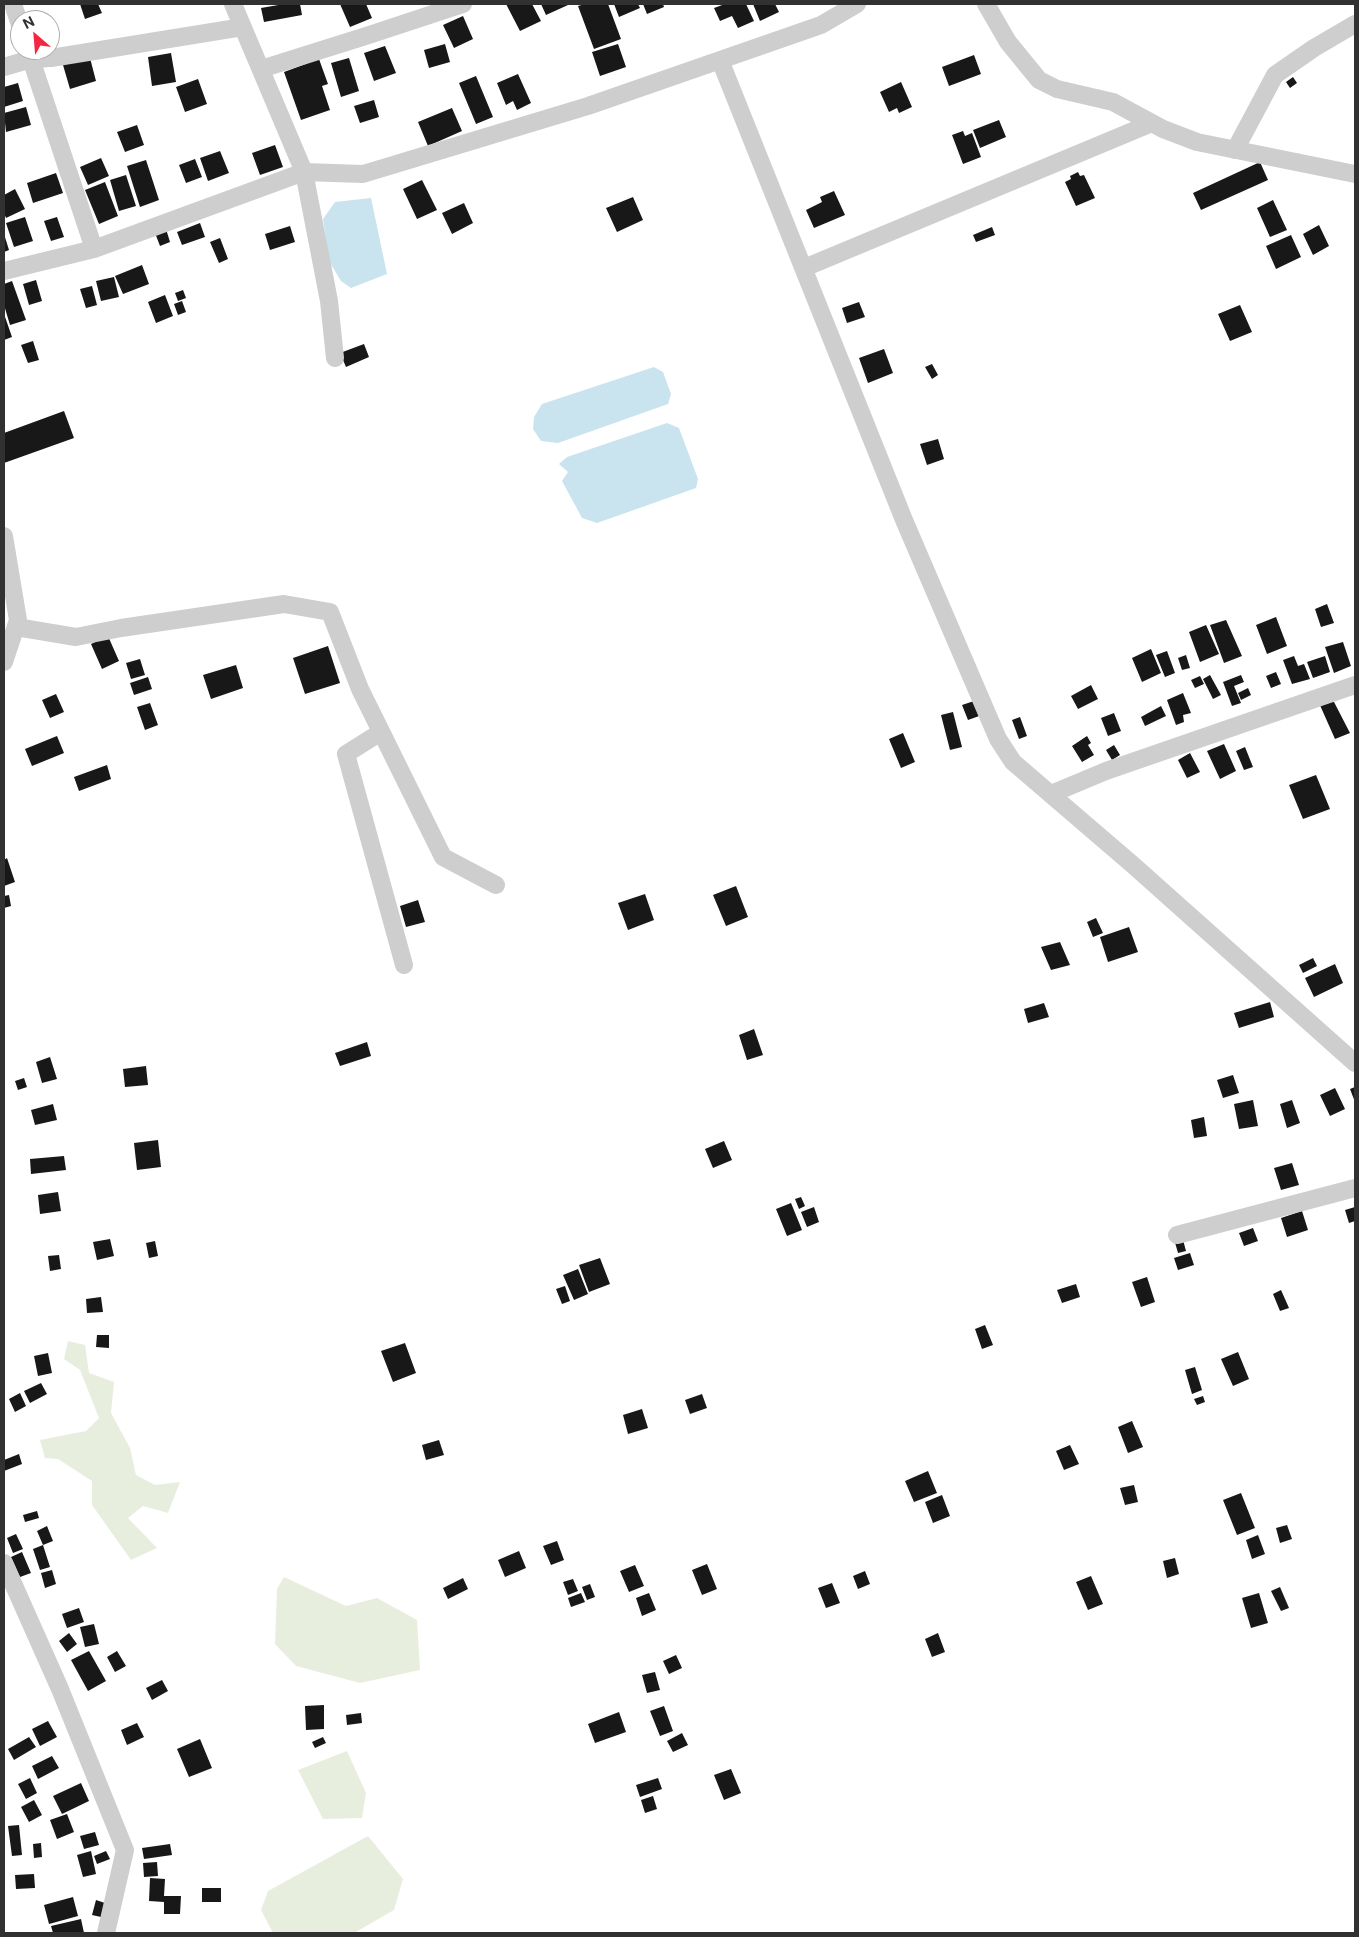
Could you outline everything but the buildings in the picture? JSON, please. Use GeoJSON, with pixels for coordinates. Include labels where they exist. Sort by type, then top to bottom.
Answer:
{"type":"FeatureCollection","features":[{"type":"Feature","properties":{"kind":"street"},"geometry":{"type":"LineString","coordinates":[[234,4],[304,172],[330,301],[336,358]]}},
{"type":"Feature","properties":{"kind":"street"},"geometry":{"type":"LineString","coordinates":[[260,69],[463,4]]}},
{"type":"Feature","properties":{"kind":"street"},"geometry":{"type":"LineString","coordinates":[[4,271],[94,249],[304,172],[363,174],[588,106],[821,25],[857,4]]}},
{"type":"Feature","properties":{"kind":"street"},"geometry":{"type":"LineString","coordinates":[[986,4],[1008,42],[1040,80],[1057,89],[1113,102],[1152,123],[1197,142],[1355,174]]}},
{"type":"Feature","properties":{"kind":"street"},"geometry":{"type":"LineString","coordinates":[[1235,150],[1274,75],[1314,48],[1355,24]]}},
{"type":"Feature","properties":{"kind":"street"},"geometry":{"type":"LineString","coordinates":[[60,56],[243,27]]}},
{"type":"Feature","properties":{"kind":"street"},"geometry":{"type":"LineString","coordinates":[[4,67],[19,60]]}},
{"type":"Feature","properties":{"kind":"street"},"geometry":{"type":"LineString","coordinates":[[32,60],[94,249]]}},
{"type":"Feature","properties":{"kind":"street"},"geometry":{"type":"LineString","coordinates":[[720,60],[904,520],[998,739],[1013,762],[1355,1063]]}},
{"type":"Feature","properties":{"kind":"street"},"geometry":{"type":"LineString","coordinates":[[804,268],[1152,123]]}},
{"type":"Feature","properties":{"kind":"street"},"geometry":{"type":"LineString","coordinates":[[4,536],[18,620],[4,662]]}},
{"type":"Feature","properties":{"kind":"street"},"geometry":{"type":"LineString","coordinates":[[16,627],[76,637],[121,628],[284,604],[330,612],[360,689],[443,857],[496,885]]}},
{"type":"Feature","properties":{"kind":"street"},"geometry":{"type":"LineString","coordinates":[[1051,794],[1106,771],[1355,685]]}},
{"type":"Feature","properties":{"kind":"street"},"geometry":{"type":"LineString","coordinates":[[381,732],[346,754],[404,965]]}},
{"type":"Feature","properties":{"kind":"street"},"geometry":{"type":"LineString","coordinates":[[1177,1235],[1355,1188]]}},
{"type":"Feature","properties":{"kind":"street"},"geometry":{"type":"LineString","coordinates":[[4,1562],[60,1689],[125,1850],[106,1933]]}},
{"type":"Feature","properties":{"kind":"green space"},"geometry":{"type":"Polygon","coordinates":[[[68,1341],[85,1345],[89,1373],[114,1382],[111,1413],[130,1448],[136,1475],[155,1485],[180,1482],[168,1513],[143,1506],[128,1518],[157,1548],[131,1560],[92,1505],[92,1481],[58,1459],[45,1458],[40,1440],[86,1431],[99,1418],[80,1370],[64,1359],[68,1341]]]}},
{"type":"Feature","properties":{"kind":"green space"},"geometry":{"type":"Polygon","coordinates":[[[284,1577],[346,1606],[377,1598],[417,1620],[420,1670],[360,1683],[296,1666],[275,1644],[277,1589],[284,1577]]]}},
{"type":"Feature","properties":{"kind":"green space"},"geometry":{"type":"Polygon","coordinates":[[[347,1751],[366,1793],[362,1818],[323,1819],[298,1770],[347,1751]]]}},
{"type":"Feature","properties":{"kind":"green space"},"geometry":{"type":"Polygon","coordinates":[[[368,1836],[403,1879],[394,1910],[354,1933],[273,1933],[261,1910],[268,1891],[368,1836]]]}},
{"type":"Feature","properties":{"kind":"water"},"geometry":{"type":"Polygon","coordinates":[[[371,198],[387,274],[351,288],[341,281],[329,261],[323,219],[335,202],[371,198]]]}},
{"type":"Feature","properties":{"kind":"water"},"geometry":{"type":"Polygon","coordinates":[[[654,367],[663,372],[671,394],[668,404],[558,443],[541,441],[533,429],[534,417],[542,404],[654,367]]]}},
{"type":"Feature","properties":{"kind":"water"},"geometry":{"type":"Polygon","coordinates":[[[667,423],[679,428],[698,479],[696,488],[597,523],[582,518],[562,481],[568,472],[559,464],[567,457],[667,423]]]}}]}
